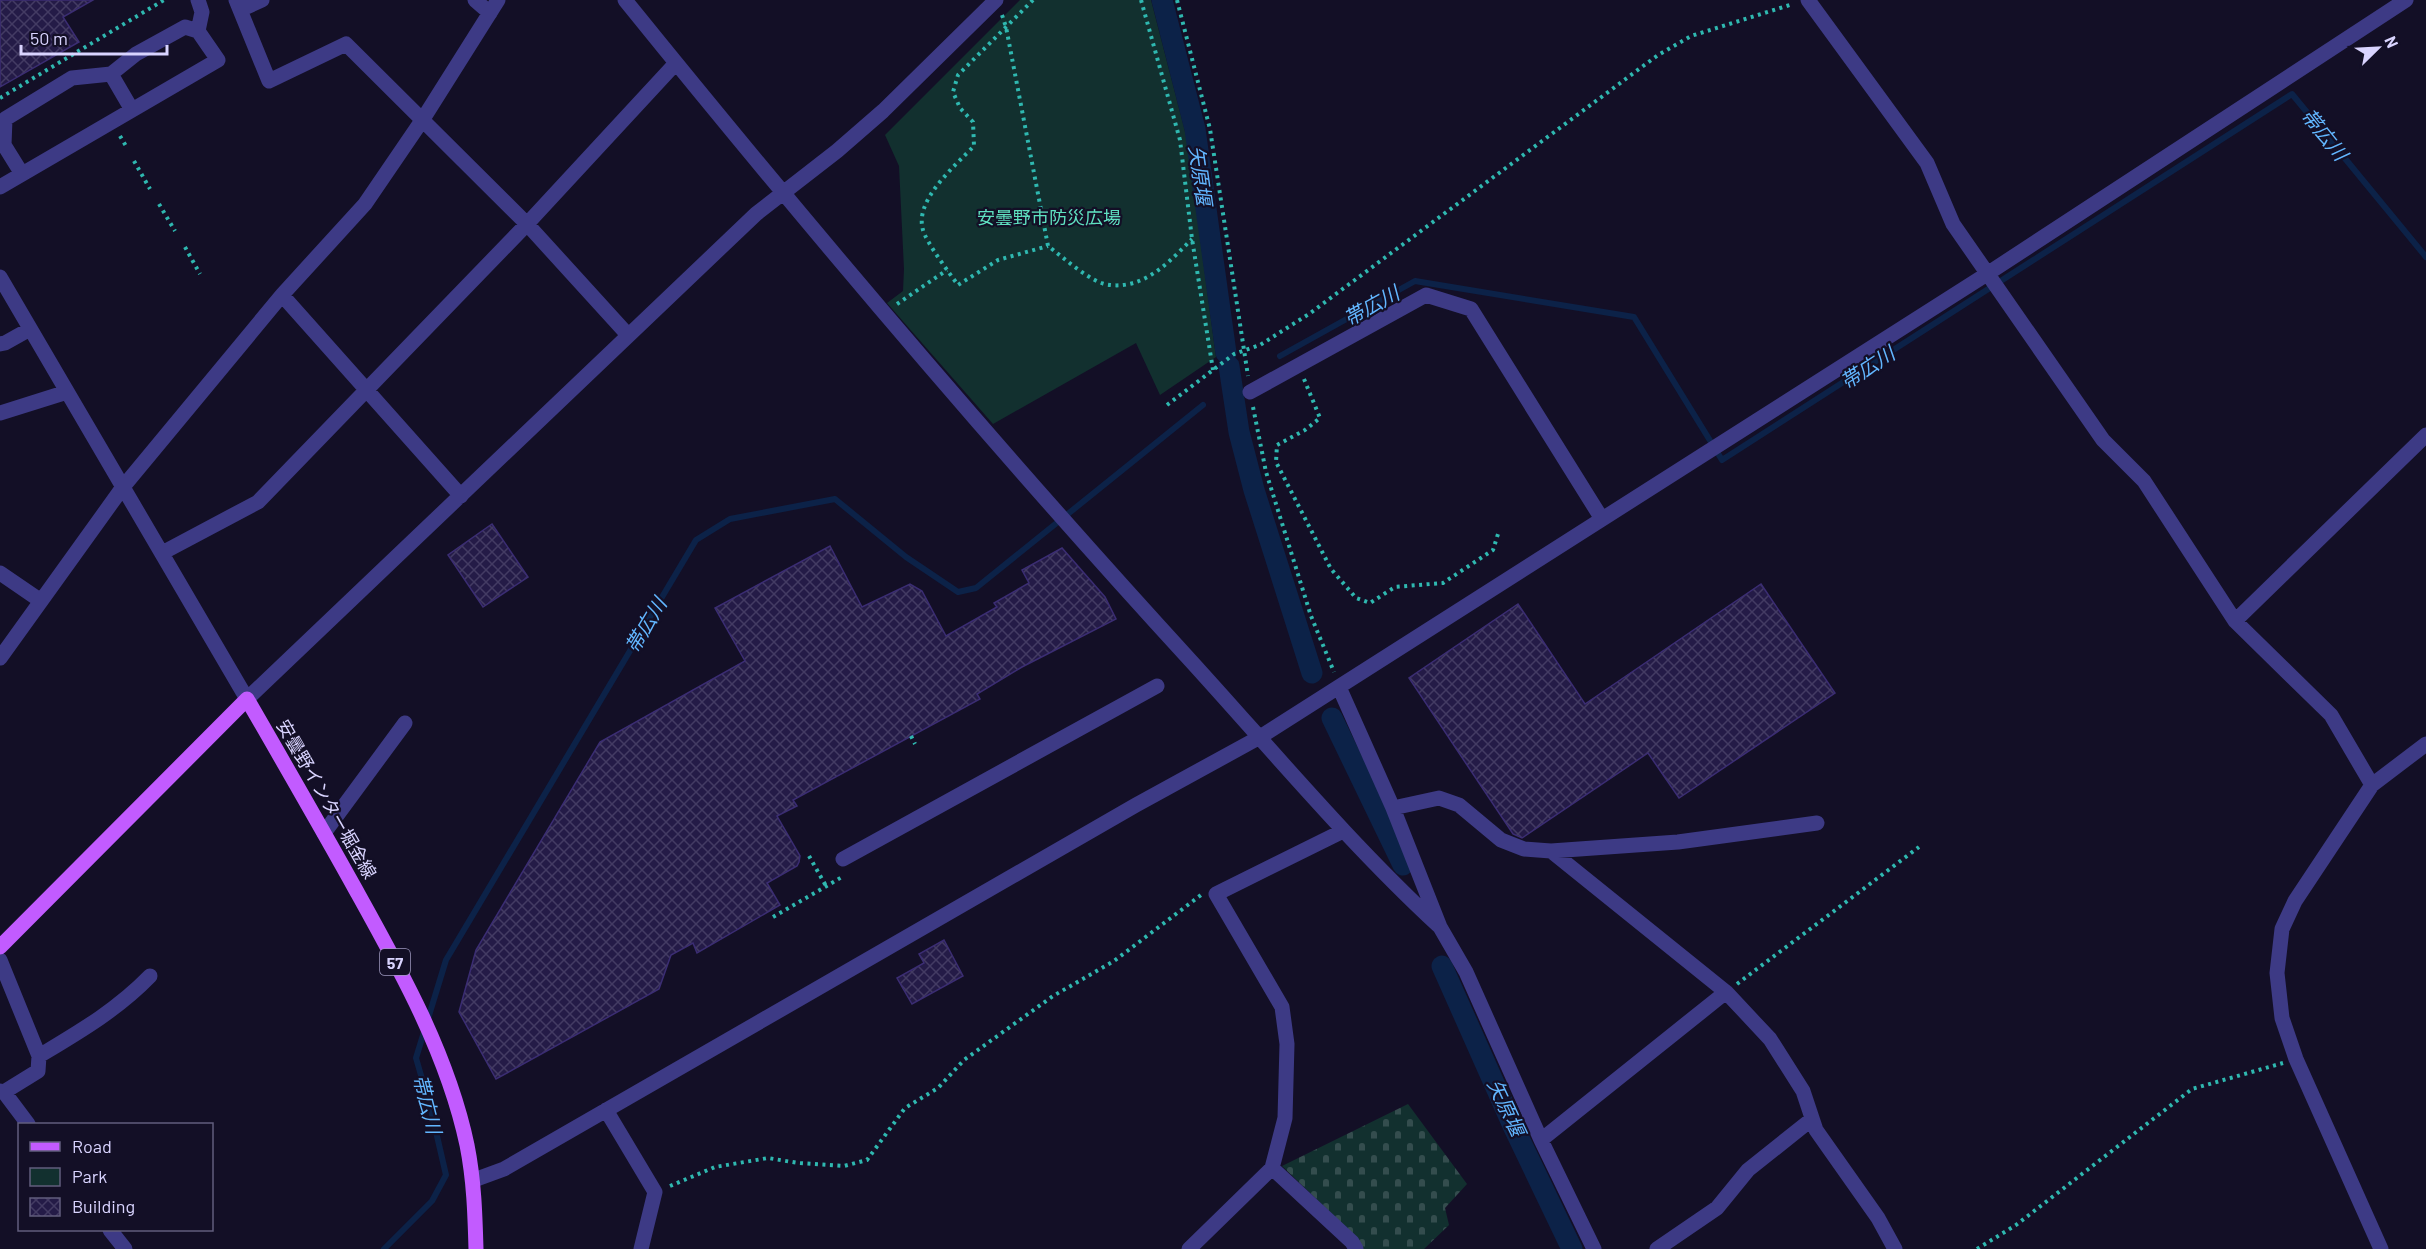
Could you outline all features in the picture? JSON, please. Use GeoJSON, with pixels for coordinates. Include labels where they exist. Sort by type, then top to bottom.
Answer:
{"type":"FeatureCollection","features":[{"type":"Feature","properties":{"kind":"main road","name":"安曇野インター堀金線"},"geometry":{"type":"LineString","coordinates":[[247,699],[378,929],[433,1042],[453,1094],[467,1143],[474,1180],[476,1249]]}},
{"type":"Feature","properties":{"kind":"main road"},"geometry":{"type":"LineString","coordinates":[[0,947],[247,699]]}},
{"type":"Feature","properties":{"kind":"street"},"geometry":{"type":"LineString","coordinates":[[198,0],[202,12],[198,31]]}},
{"type":"Feature","properties":{"kind":"street"},"geometry":{"type":"LineString","coordinates":[[262,0],[238,5],[269,81],[346,44],[527,224],[628,335]]}},
{"type":"Feature","properties":{"kind":"street"},"geometry":{"type":"LineString","coordinates":[[475,0],[490,14]]}},
{"type":"Feature","properties":{"kind":"street"},"geometry":{"type":"LineString","coordinates":[[0,658],[123,487],[282,295],[364,204],[423,119],[498,0]]}},
{"type":"Feature","properties":{"kind":"street"},"geometry":{"type":"LineString","coordinates":[[625,0],[783,194],[1060,518],[1343,831],[1401,891],[1440,927]]}},
{"type":"Feature","properties":{"kind":"street"},"geometry":{"type":"LineString","coordinates":[[474,1180],[504,1169],[1136,805],[1260,737],[1987,274],[2406,0]]}},
{"type":"Feature","properties":{"kind":"street"},"geometry":{"type":"LineString","coordinates":[[1802,2],[1927,163],[1953,224],[2103,440],[2144,481],[2235,621],[2331,715],[2372,785]]}},
{"type":"Feature","properties":{"kind":"street"},"geometry":{"type":"LineString","coordinates":[[0,277],[247,699],[756,214],[884,111],[999,7]]}},
{"type":"Feature","properties":{"kind":"street"},"geometry":{"type":"LineString","coordinates":[[0,187],[218,60],[198,31],[185,27],[136,54],[111,74],[72,78],[5,119],[4,145],[22,174]]}},
{"type":"Feature","properties":{"kind":"street"},"geometry":{"type":"LineString","coordinates":[[162,553],[258,502],[527,224],[676,63]]}},
{"type":"Feature","properties":{"kind":"street"},"geometry":{"type":"LineString","coordinates":[[111,74],[132,110]]}},
{"type":"Feature","properties":{"kind":"street"},"geometry":{"type":"LineString","coordinates":[[282,295],[461,496]]}},
{"type":"Feature","properties":{"kind":"street"},"geometry":{"type":"LineString","coordinates":[[1250,392],[1426,295],[1471,309],[1602,519]]}},
{"type":"Feature","properties":{"kind":"street"},"geometry":{"type":"LineString","coordinates":[[0,344],[5,344],[30,329]]}},
{"type":"Feature","properties":{"kind":"street"},"geometry":{"type":"LineString","coordinates":[[0,413],[67,392]]}},
{"type":"Feature","properties":{"kind":"street"},"geometry":{"type":"LineString","coordinates":[[2235,621],[2426,435]]}},
{"type":"Feature","properties":{"kind":"street"},"geometry":{"type":"LineString","coordinates":[[0,573],[41,601]]}},
{"type":"Feature","properties":{"kind":"street"},"geometry":{"type":"LineString","coordinates":[[843,859],[1157,687]]}},
{"type":"Feature","properties":{"kind":"street"},"geometry":{"type":"LineString","coordinates":[[1340,687],[1393,808],[1440,927],[1467,972],[1541,1140],[1594,1249]]}},
{"type":"Feature","properties":{"kind":"street"},"geometry":{"type":"LineString","coordinates":[[324,833],[405,723]]}},
{"type":"Feature","properties":{"kind":"street"},"geometry":{"type":"LineString","coordinates":[[2381,1249],[2296,1059],[2282,1018],[2277,973],[2282,929],[2295,901],[2372,785],[2426,744]]}},
{"type":"Feature","properties":{"kind":"street"},"geometry":{"type":"LineString","coordinates":[[1393,808],[1438,798],[1459,805],[1501,840],[1524,849],[1551,851],[1678,842],[1816,823]]}},
{"type":"Feature","properties":{"kind":"street"},"geometry":{"type":"LineString","coordinates":[[1189,1249],[1272,1168],[1285,1118],[1287,1044],[1282,1007],[1216,894],[1343,831]]}},
{"type":"Feature","properties":{"kind":"street"},"geometry":{"type":"LineString","coordinates":[[1551,851],[1726,992],[1770,1039],[1803,1091],[1816,1130],[1878,1218],[1895,1249]]}},
{"type":"Feature","properties":{"kind":"street"},"geometry":{"type":"LineString","coordinates":[[0,960],[39,1056],[38,1071],[2,1092],[26,1123]]}},
{"type":"Feature","properties":{"kind":"street"},"geometry":{"type":"LineString","coordinates":[[39,1056],[129,998],[150,976]]}},
{"type":"Feature","properties":{"kind":"street"},"geometry":{"type":"LineString","coordinates":[[1541,1140],[1726,992]]}},
{"type":"Feature","properties":{"kind":"street"},"geometry":{"type":"LineString","coordinates":[[606,1110],[655,1192],[641,1249]]}},
{"type":"Feature","properties":{"kind":"street"},"geometry":{"type":"LineString","coordinates":[[1657,1249],[1717,1208],[1748,1170],[1812,1119]]}},
{"type":"Feature","properties":{"kind":"street"},"geometry":{"type":"LineString","coordinates":[[1272,1168],[1352,1242],[1356,1249]]}},
{"type":"Feature","properties":{"kind":"street"},"geometry":{"type":"LineString","coordinates":[[111,1231],[125,1249]]}},
{"type":"Feature","properties":{"kind":"path"},"geometry":{"type":"LineString","coordinates":[[0,98],[164,0]]}},
{"type":"Feature","properties":{"kind":"path"},"geometry":{"type":"LineString","coordinates":[[1033,0],[958,75],[953,92],[960,108],[973,122],[974,146],[928,196],[923,210],[922,230],[958,285],[998,260],[1048,246]]}},
{"type":"Feature","properties":{"kind":"path"},"geometry":{"type":"LineString","coordinates":[[1141,0],[1180,140],[1192,239],[1213,370]]}},
{"type":"Feature","properties":{"kind":"path"},"geometry":{"type":"LineString","coordinates":[[1177,0],[1210,129],[1250,392],[1266,472],[1311,615],[1340,687]]}},
{"type":"Feature","properties":{"kind":"path"},"geometry":{"type":"LineString","coordinates":[[1167,405],[1234,354],[1260,345],[1309,314],[1658,55],[1691,36],[1802,2]]}},
{"type":"Feature","properties":{"kind":"path"},"geometry":{"type":"LineString","coordinates":[[999,7],[1006,27],[1048,246],[1082,272],[1109,286],[1141,282],[1166,265],[1192,239]]}},
{"type":"Feature","properties":{"kind":"path"},"geometry":{"type":"LineString","coordinates":[[134,161],[150,189]]}},
{"type":"Feature","properties":{"kind":"path"},"geometry":{"type":"LineString","coordinates":[[159,204],[175,231]]}},
{"type":"Feature","properties":{"kind":"path"},"geometry":{"type":"LineString","coordinates":[[185,247],[200,274]]}},
{"type":"Feature","properties":{"kind":"path"},"geometry":{"type":"LineString","coordinates":[[889,309],[947,270]]}},
{"type":"Feature","properties":{"kind":"path"},"geometry":{"type":"LineString","coordinates":[[1299,366],[1320,418],[1277,445],[1276,462],[1331,569],[1356,598],[1370,603],[1395,587],[1443,583],[1493,550],[1498,534]]}},
{"type":"Feature","properties":{"kind":"path"},"geometry":{"type":"LineString","coordinates":[[911,736],[915,744]]}},
{"type":"Feature","properties":{"kind":"path"},"geometry":{"type":"LineString","coordinates":[[1726,992],[1919,847]]}},
{"type":"Feature","properties":{"kind":"path"},"geometry":{"type":"LineString","coordinates":[[809,856],[826,886]]}},
{"type":"Feature","properties":{"kind":"path"},"geometry":{"type":"LineString","coordinates":[[773,917],[842,877]]}},
{"type":"Feature","properties":{"kind":"path"},"geometry":{"type":"LineString","coordinates":[[655,1192],[715,1167],[768,1158],[798,1163],[844,1166],[867,1160],[905,1108],[938,1088],[964,1060],[1053,996],[1114,961],[1204,892],[1216,894]]}},
{"type":"Feature","properties":{"kind":"path"},"geometry":{"type":"LineString","coordinates":[[1977,1249],[2016,1225],[2192,1089],[2296,1059]]}},
{"type":"Feature","properties":{"kind":"green space","name":"安曇野市防災広場"},"geometry":{"type":"Polygon","coordinates":[[[1020,0],[1151,0],[1187,139],[1216,357],[1160,395],[1136,343],[993,424],[887,303],[903,291],[904,269],[899,166],[885,135],[1020,0]]]}},
{"type":"Feature","properties":{"kind":"green space"},"geometry":{"type":"Polygon","coordinates":[[[1408,1104],[1467,1184],[1445,1208],[1449,1225],[1424,1249],[1363,1249],[1357,1238],[1282,1166],[1408,1104]]]}},
{"type":"Feature","properties":{"kind":"building"},"geometry":{"type":"Polygon","coordinates":[[[0,0],[93,0],[63,17],[79,42],[0,87],[0,0]]]}},
{"type":"Feature","properties":{"kind":"building"},"geometry":{"type":"Polygon","coordinates":[[[492,524],[528,577],[483,607],[448,555],[492,524]]]}},
{"type":"Feature","properties":{"kind":"building"},"geometry":{"type":"Polygon","coordinates":[[[830,546],[862,607],[910,584],[922,591],[946,636],[997,607],[994,603],[1029,583],[1022,570],[1062,548],[1105,597],[1116,619],[1022,667],[977,694],[980,699],[793,800],[797,806],[777,816],[800,856],[799,862],[797,866],[767,883],[780,905],[697,953],[693,943],[671,955],[659,989],[496,1079],[459,1012],[476,950],[600,742],[745,661],[715,608],[830,546]]]}},
{"type":"Feature","properties":{"kind":"building"},"geometry":{"type":"Polygon","coordinates":[[[1761,584],[1835,693],[1679,798],[1648,753],[1522,838],[1513,834],[1409,678],[1518,604],[1585,704],[1761,584]]]}},
{"type":"Feature","properties":{"kind":"building"},"geometry":{"type":"Polygon","coordinates":[[[944,940],[963,976],[912,1004],[897,978],[924,963],[919,954],[944,940]]]}},
{"type":"Feature","properties":{"kind":"waterway","name":"矢原堰"},"geometry":{"type":"LineString","coordinates":[[1162,0],[1195,129],[1226,353]]}},
{"type":"Feature","properties":{"kind":"waterway","name":"帯広川"},"geometry":{"type":"LineString","coordinates":[[1280,356],[1415,281],[1634,317],[1722,460],[2292,94],[2426,257]]}},
{"type":"Feature","properties":{"kind":"waterway","name":"矢原堰"},"geometry":{"type":"LineString","coordinates":[[1229,366],[1239,432],[1254,490],[1312,673]]}},
{"type":"Feature","properties":{"kind":"waterway","name":"帯広川"},"geometry":{"type":"LineString","coordinates":[[384,1249],[432,1201],[446,1175],[416,1058],[446,960],[696,540],[730,519],[835,499],[906,557],[958,592],[976,588],[1203,405]]}},
{"type":"Feature","properties":{"kind":"waterway","name":"矢原堰"},"geometry":{"type":"LineString","coordinates":[[1332,718],[1403,865]]}},
{"type":"Feature","properties":{"kind":"waterway","name":"矢原堰"},"geometry":{"type":"LineString","coordinates":[[1442,966],[1514,1128],[1572,1249]]}}]}
